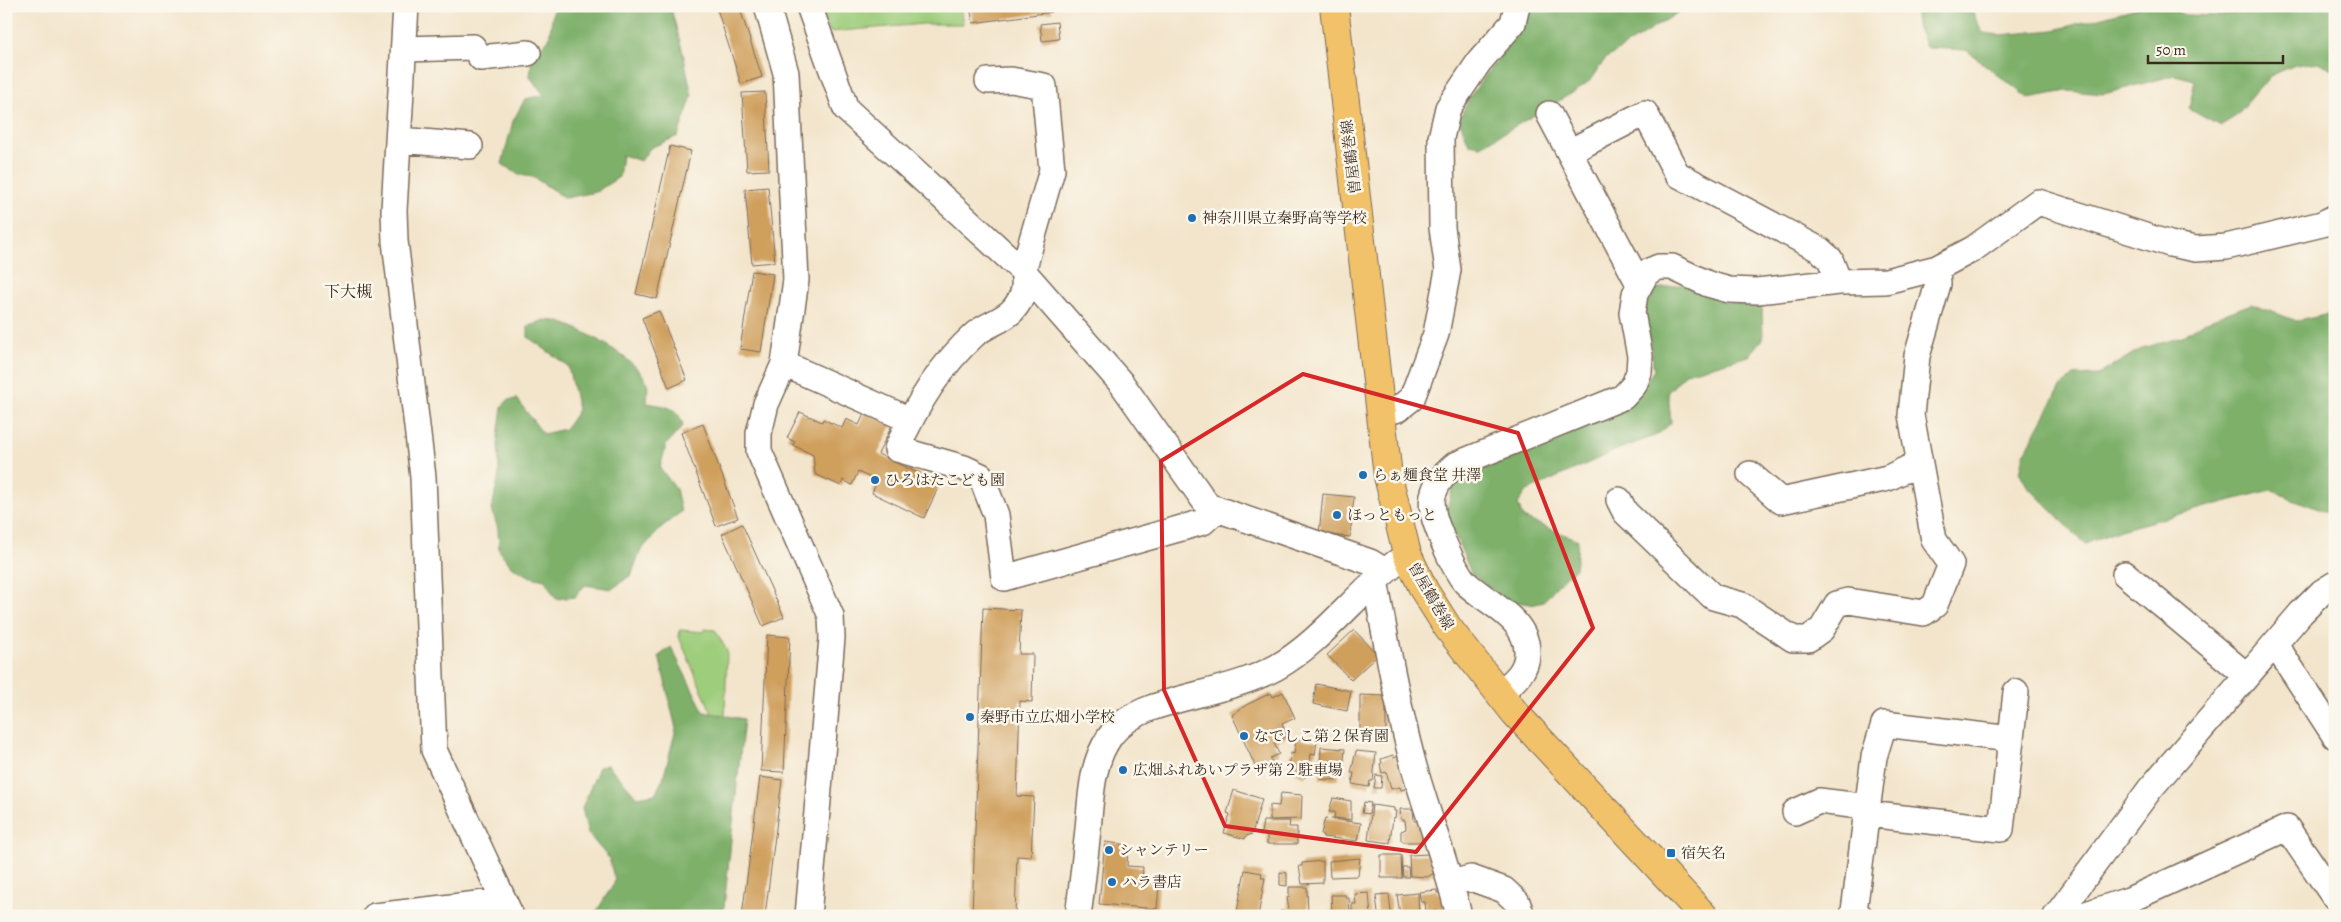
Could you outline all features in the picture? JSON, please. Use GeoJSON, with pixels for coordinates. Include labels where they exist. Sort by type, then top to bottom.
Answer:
{"type":"FeatureCollection","features":[{"type":"Feature","properties":{"kind":"main road","name":"曽屋鶴巻線"},"geometry":{"type":"LineString","coordinates":[[1334,6],[1388,476],[1407,554],[1424,590],[1448,628],[1522,720],[1704,916]]}},
{"type":"Feature","properties":{"kind":"street"},"geometry":{"type":"LineString","coordinates":[[375,916],[507,909],[465,813],[434,750],[423,477],[395,241],[394,210],[405,49],[406,6]]}},
{"type":"Feature","properties":{"kind":"street"},"geometry":{"type":"LineString","coordinates":[[767,6],[786,73],[796,280],[784,364],[766,404],[759,433],[759,452],[831,616],[832,638],[808,916]]}},
{"type":"Feature","properties":{"kind":"street"},"geometry":{"type":"LineString","coordinates":[[809,6],[846,109],[1023,271],[1122,384],[1208,506],[1370,562],[1380,576],[1399,706],[1413,764],[1451,883],[1459,916]]}},
{"type":"Feature","properties":{"kind":"street"},"geometry":{"type":"LineString","coordinates":[[1381,414],[1398,409],[1412,398],[1436,334],[1448,270],[1442,228],[1441,138],[1448,108],[1480,62],[1513,23],[1517,6]]}},
{"type":"Feature","properties":{"kind":"street"},"geometry":{"type":"LineString","coordinates":[[405,49],[473,47],[481,58],[528,53]]}},
{"type":"Feature","properties":{"kind":"street"},"geometry":{"type":"LineString","coordinates":[[988,81],[1011,80],[1044,86],[1052,170],[1023,271],[1026,288],[1012,311],[975,333],[945,364],[910,420],[897,449],[964,468],[981,476],[996,515],[1004,578],[1203,522],[1217,509]]}},
{"type":"Feature","properties":{"kind":"street"},"geometry":{"type":"LineString","coordinates":[[1569,152],[1645,113],[1677,174],[1820,250],[1830,259],[1839,282]]}},
{"type":"Feature","properties":{"kind":"street"},"geometry":{"type":"LineString","coordinates":[[1550,114],[1640,284]]}},
{"type":"Feature","properties":{"kind":"street"},"geometry":{"type":"LineString","coordinates":[[399,140],[470,146]]}},
{"type":"Feature","properties":{"kind":"street"},"geometry":{"type":"LineString","coordinates":[[1500,693],[1516,681],[1528,659],[1527,642],[1521,630],[1510,618],[1464,582],[1455,569],[1432,512],[1434,493],[1441,478],[1455,465],[1623,397],[1634,385],[1640,356],[1632,313],[1635,294],[1647,272],[1658,267],[1672,267],[1708,284],[1729,290],[1757,291],[1839,282],[1886,281],[1937,268],[1973,249],[2038,202],[2170,244],[2196,249],[2226,247],[2322,224],[2335,217]]}},
{"type":"Feature","properties":{"kind":"street"},"geometry":{"type":"LineString","coordinates":[[1619,500],[1625,512],[1713,597],[1742,605],[1792,639],[1808,639],[1822,630],[1837,604],[1848,601],[1924,614],[1935,605],[1951,564],[1934,540],[1911,415],[1917,356],[1938,284],[1937,268]]}},
{"type":"Feature","properties":{"kind":"street"},"geometry":{"type":"LineString","coordinates":[[784,364],[910,420]]}},
{"type":"Feature","properties":{"kind":"street"},"geometry":{"type":"LineString","coordinates":[[1750,474],[1781,501],[1888,478],[1920,464]]}},
{"type":"Feature","properties":{"kind":"street"},"geometry":{"type":"LineString","coordinates":[[1078,916],[1093,782],[1100,755],[1109,738],[1120,724],[1135,714],[1152,707],[1239,682],[1278,667],[1323,630],[1380,576],[1407,554]]}},
{"type":"Feature","properties":{"kind":"street"},"geometry":{"type":"LineString","coordinates":[[2125,574],[2247,676]]}},
{"type":"Feature","properties":{"kind":"street"},"geometry":{"type":"LineString","coordinates":[[2056,916],[2150,789],[2275,644],[2322,592],[2335,584]]}},
{"type":"Feature","properties":{"kind":"street"},"geometry":{"type":"LineString","coordinates":[[2275,644],[2335,736]]}},
{"type":"Feature","properties":{"kind":"street"},"geometry":{"type":"LineString","coordinates":[[1795,812],[1818,801],[1867,811],[2001,829],[2016,692]]}},
{"type":"Feature","properties":{"kind":"street"},"geometry":{"type":"LineString","coordinates":[[1860,916],[1854,911],[1874,757],[1884,724],[2011,739]]}},
{"type":"Feature","properties":{"kind":"street"},"geometry":{"type":"LineString","coordinates":[[2080,916],[2130,900],[2287,828],[2335,898]]}},
{"type":"Feature","properties":{"kind":"street"},"geometry":{"type":"LineString","coordinates":[[1451,883],[1471,878],[1504,890],[1517,902],[1522,916]]}},
{"type":"Feature","properties":{"kind":"highlighted area"},"geometry":{"type":"Polygon","coordinates":[[[1303,374],[1518,433],[1593,628],[1416,852],[1225,826],[1164,690],[1161,461],[1303,374]]]}},
{"type":"Feature","properties":{"kind":"green space"},"geometry":{"type":"Polygon","coordinates":[[[557,6],[675,6],[672,12],[692,96],[678,136],[650,148],[641,161],[622,155],[619,177],[596,192],[565,198],[533,177],[519,175],[502,164],[513,121],[525,99],[544,95],[530,77],[532,55],[549,39],[553,12],[557,6]]]}},
{"type":"Feature","properties":{"kind":"green space"},"geometry":{"type":"Polygon","coordinates":[[[820,6],[960,6],[963,24],[923,24],[830,32],[820,6]]]}},
{"type":"Feature","properties":{"kind":"green space"},"geometry":{"type":"Polygon","coordinates":[[[1531,6],[1688,6],[1605,59],[1592,79],[1574,92],[1481,146],[1469,144],[1459,119],[1472,94],[1528,17],[1531,6]]]}},
{"type":"Feature","properties":{"kind":"green space"},"geometry":{"type":"Polygon","coordinates":[[[1914,6],[1969,6],[1983,33],[2000,35],[2054,30],[2144,6],[2162,6],[2185,15],[2222,16],[2245,9],[2274,9],[2281,6],[2335,6],[2335,70],[2318,62],[2295,65],[2270,76],[2236,116],[2220,126],[2189,109],[2195,80],[2175,75],[2104,94],[2067,91],[2028,98],[1966,50],[1927,48],[1918,29],[1914,6]]]}},
{"type":"Feature","properties":{"kind":"green space"},"geometry":{"type":"Polygon","coordinates":[[[1685,284],[1724,302],[1762,308],[1763,339],[1749,356],[1686,373],[1668,392],[1671,423],[1657,435],[1619,449],[1527,491],[1518,504],[1523,518],[1578,540],[1576,568],[1559,583],[1544,601],[1531,604],[1507,601],[1471,573],[1446,513],[1455,477],[1632,402],[1654,370],[1645,307],[1655,289],[1685,284]]]}},
{"type":"Feature","properties":{"kind":"green space"},"geometry":{"type":"Polygon","coordinates":[[[2251,304],[2297,321],[2335,313],[2335,513],[2326,512],[2270,490],[2120,530],[2085,544],[2027,486],[2020,473],[2024,454],[2059,389],[2074,376],[2098,375],[2142,348],[2182,337],[2204,322],[2251,304]]]}},
{"type":"Feature","properties":{"kind":"green space"},"geometry":{"type":"Polygon","coordinates":[[[544,320],[557,321],[569,325],[595,338],[634,365],[647,383],[647,403],[670,408],[678,414],[683,426],[666,445],[660,468],[676,489],[681,512],[664,525],[641,550],[631,575],[612,589],[585,585],[575,597],[556,599],[545,580],[531,577],[511,566],[499,550],[498,529],[492,509],[499,474],[498,437],[502,407],[508,400],[517,399],[543,434],[565,429],[578,410],[568,366],[528,337],[528,327],[544,320]]]}},
{"type":"Feature","properties":{"kind":"green space"},"geometry":{"type":"Polygon","coordinates":[[[704,629],[715,630],[727,651],[725,715],[719,719],[713,716],[679,637],[680,630],[704,632],[704,629]]]}},
{"type":"Feature","properties":{"kind":"green space"},"geometry":{"type":"Polygon","coordinates":[[[671,647],[704,712],[744,719],[723,916],[594,916],[615,881],[609,858],[588,834],[582,808],[599,767],[608,765],[637,797],[655,794],[663,779],[676,729],[659,656],[671,647]]]}},
{"type":"Feature","properties":{"kind":"building"},"geometry":{"type":"Polygon","coordinates":[[[716,6],[739,6],[762,77],[741,84],[716,6]]]}},
{"type":"Feature","properties":{"kind":"building"},"geometry":{"type":"Polygon","coordinates":[[[970,6],[1051,6],[1052,12],[973,23],[970,6]]]}},
{"type":"Feature","properties":{"kind":"building"},"geometry":{"type":"Polygon","coordinates":[[[1057,22],[1059,39],[1042,41],[1040,24],[1057,22]]]}},
{"type":"Feature","properties":{"kind":"building"},"geometry":{"type":"Polygon","coordinates":[[[765,92],[769,170],[747,171],[742,93],[765,92]]]}},
{"type":"Feature","properties":{"kind":"building"},"geometry":{"type":"Polygon","coordinates":[[[670,146],[691,151],[657,299],[636,294],[670,146]]]}},
{"type":"Feature","properties":{"kind":"building"},"geometry":{"type":"Polygon","coordinates":[[[768,187],[775,262],[752,264],[745,189],[768,187]]]}},
{"type":"Feature","properties":{"kind":"building"},"geometry":{"type":"Polygon","coordinates":[[[752,271],[773,274],[761,352],[740,349],[752,271]]]}},
{"type":"Feature","properties":{"kind":"building"},"geometry":{"type":"Polygon","coordinates":[[[659,311],[687,380],[669,388],[642,318],[659,311]]]}},
{"type":"Feature","properties":{"kind":"building"},"geometry":{"type":"Polygon","coordinates":[[[800,412],[822,422],[823,419],[842,428],[846,419],[859,425],[865,412],[892,425],[878,454],[940,484],[924,518],[872,493],[877,481],[858,472],[852,485],[843,480],[841,486],[815,474],[813,455],[793,445],[795,442],[787,438],[800,412]]]}},
{"type":"Feature","properties":{"kind":"building"},"geometry":{"type":"Polygon","coordinates":[[[703,424],[738,518],[716,526],[681,433],[703,424]]]}},
{"type":"Feature","properties":{"kind":"building","name":"ほっともっと"},"geometry":{"type":"Polygon","coordinates":[[[1323,494],[1354,497],[1350,537],[1319,534],[1323,494]]]}},
{"type":"Feature","properties":{"kind":"building"},"geometry":{"type":"Polygon","coordinates":[[[742,524],[784,617],[763,626],[722,534],[742,524]]]}},
{"type":"Feature","properties":{"kind":"building"},"geometry":{"type":"Polygon","coordinates":[[[983,608],[1021,610],[1019,654],[1033,654],[1032,702],[1020,701],[1017,796],[1034,797],[1031,857],[1017,856],[1015,916],[972,916],[983,608]]]}},
{"type":"Feature","properties":{"kind":"building"},"geometry":{"type":"Polygon","coordinates":[[[1354,630],[1378,655],[1351,680],[1327,655],[1354,630]]]}},
{"type":"Feature","properties":{"kind":"building"},"geometry":{"type":"Polygon","coordinates":[[[767,635],[790,637],[784,772],[761,771],[767,635]]]}},
{"type":"Feature","properties":{"kind":"building"},"geometry":{"type":"Polygon","coordinates":[[[1316,684],[1351,691],[1347,711],[1313,704],[1316,684]]]}},
{"type":"Feature","properties":{"kind":"building"},"geometry":{"type":"Polygon","coordinates":[[[1283,692],[1295,718],[1282,724],[1287,736],[1274,743],[1279,754],[1270,758],[1272,762],[1257,770],[1232,715],[1246,705],[1271,693],[1273,697],[1283,692]]]}},
{"type":"Feature","properties":{"kind":"building"},"geometry":{"type":"Polygon","coordinates":[[[1360,695],[1386,696],[1386,738],[1360,738],[1360,695]]]}},
{"type":"Feature","properties":{"kind":"building"},"geometry":{"type":"Polygon","coordinates":[[[1296,740],[1317,741],[1315,755],[1311,754],[1308,775],[1305,775],[1305,777],[1289,770],[1291,753],[1294,754],[1296,740]]]}},
{"type":"Feature","properties":{"kind":"building"},"geometry":{"type":"Polygon","coordinates":[[[1321,747],[1345,749],[1343,770],[1339,770],[1338,780],[1320,779],[1321,747]]]}},
{"type":"Feature","properties":{"kind":"building"},"geometry":{"type":"Polygon","coordinates":[[[1356,751],[1376,753],[1373,781],[1370,781],[1369,787],[1352,784],[1354,773],[1351,773],[1356,751]]]}},
{"type":"Feature","properties":{"kind":"building"},"geometry":{"type":"Polygon","coordinates":[[[1393,755],[1394,758],[1399,756],[1408,788],[1401,790],[1400,787],[1391,789],[1386,772],[1382,773],[1381,759],[1393,755]]]}},
{"type":"Feature","properties":{"kind":"building"},"geometry":{"type":"Polygon","coordinates":[[[1376,775],[1382,776],[1381,788],[1374,788],[1376,775]]]}},
{"type":"Feature","properties":{"kind":"building"},"geometry":{"type":"Polygon","coordinates":[[[760,777],[782,780],[765,916],[742,916],[760,777]]]}},
{"type":"Feature","properties":{"kind":"building"},"geometry":{"type":"Polygon","coordinates":[[[1234,790],[1262,799],[1252,834],[1246,836],[1245,839],[1224,833],[1230,814],[1227,813],[1234,790]]]}},
{"type":"Feature","properties":{"kind":"building"},"geometry":{"type":"Polygon","coordinates":[[[1281,793],[1302,795],[1301,819],[1270,820],[1270,805],[1279,806],[1281,793]]]}},
{"type":"Feature","properties":{"kind":"building"},"geometry":{"type":"Polygon","coordinates":[[[1333,798],[1351,801],[1351,820],[1334,818],[1335,812],[1329,812],[1333,798]]]}},
{"type":"Feature","properties":{"kind":"building"},"geometry":{"type":"Polygon","coordinates":[[[1364,802],[1371,803],[1369,814],[1362,813],[1364,802]]]}},
{"type":"Feature","properties":{"kind":"building"},"geometry":{"type":"Polygon","coordinates":[[[1372,805],[1394,808],[1394,811],[1396,811],[1395,818],[1393,817],[1390,843],[1368,840],[1372,805]]]}},
{"type":"Feature","properties":{"kind":"building"},"geometry":{"type":"Polygon","coordinates":[[[1400,809],[1413,809],[1414,821],[1419,821],[1419,830],[1422,830],[1422,842],[1403,842],[1401,840],[1401,831],[1406,829],[1405,820],[1401,820],[1400,809]]]}},
{"type":"Feature","properties":{"kind":"building"},"geometry":{"type":"Polygon","coordinates":[[[1325,818],[1361,823],[1358,841],[1323,837],[1321,834],[1325,818]]]}},
{"type":"Feature","properties":{"kind":"building"},"geometry":{"type":"Polygon","coordinates":[[[1263,821],[1290,821],[1289,827],[1297,827],[1297,844],[1267,844],[1267,834],[1261,834],[1263,821]]]}},
{"type":"Feature","properties":{"kind":"building"},"geometry":{"type":"Polygon","coordinates":[[[1105,842],[1128,845],[1127,866],[1143,867],[1142,883],[1159,884],[1157,909],[1099,904],[1105,842]]]}},
{"type":"Feature","properties":{"kind":"building"},"geometry":{"type":"Polygon","coordinates":[[[1429,854],[1429,856],[1435,859],[1438,871],[1427,877],[1410,876],[1409,855],[1429,854]]]}},
{"type":"Feature","properties":{"kind":"building"},"geometry":{"type":"Polygon","coordinates":[[[1381,855],[1401,855],[1402,878],[1381,878],[1381,855]]]}},
{"type":"Feature","properties":{"kind":"building"},"geometry":{"type":"Polygon","coordinates":[[[1360,858],[1358,876],[1330,877],[1329,861],[1360,858]]]}},
{"type":"Feature","properties":{"kind":"building"},"geometry":{"type":"Polygon","coordinates":[[[1323,861],[1323,883],[1302,884],[1299,866],[1302,866],[1302,863],[1323,861]]]}},
{"type":"Feature","properties":{"kind":"building"},"geometry":{"type":"Polygon","coordinates":[[[1402,867],[1408,867],[1409,877],[1403,877],[1402,867]]]}},
{"type":"Feature","properties":{"kind":"building"},"geometry":{"type":"Polygon","coordinates":[[[1245,870],[1262,873],[1261,878],[1265,878],[1258,916],[1236,916],[1245,870]]]}},
{"type":"Feature","properties":{"kind":"building"},"geometry":{"type":"Polygon","coordinates":[[[1280,872],[1287,873],[1287,886],[1280,885],[1280,872]]]}},
{"type":"Feature","properties":{"kind":"building"},"geometry":{"type":"Polygon","coordinates":[[[1289,887],[1307,887],[1308,916],[1280,916],[1280,911],[1289,911],[1287,897],[1289,897],[1289,887]]]}},
{"type":"Feature","properties":{"kind":"building"},"geometry":{"type":"Polygon","coordinates":[[[1437,890],[1437,893],[1441,893],[1446,910],[1426,912],[1425,902],[1421,902],[1419,892],[1437,890]]]}},
{"type":"Feature","properties":{"kind":"building"},"geometry":{"type":"Polygon","coordinates":[[[1369,893],[1371,916],[1352,916],[1352,904],[1356,904],[1355,894],[1369,893]]]}},
{"type":"Feature","properties":{"kind":"building"},"geometry":{"type":"Polygon","coordinates":[[[1418,893],[1419,914],[1400,914],[1397,895],[1418,893]]]}},
{"type":"Feature","properties":{"kind":"building"},"geometry":{"type":"Polygon","coordinates":[[[1389,894],[1391,913],[1378,914],[1376,895],[1389,894]]]}},
{"type":"Feature","properties":{"kind":"building"},"geometry":{"type":"Polygon","coordinates":[[[1331,895],[1345,895],[1346,898],[1349,898],[1350,916],[1322,916],[1322,911],[1332,911],[1331,895]]]}},
{"type":"Feature","properties":{"kind":"place","name":"神奈川県立秦野高等学校"},"geometry":{"type":"Point","coordinates":[1192,218]}},
{"type":"Feature","properties":{"kind":"place","name":"らぁ麺食堂 井澤"},"geometry":{"type":"Point","coordinates":[1363,475]}},
{"type":"Feature","properties":{"kind":"place","name":"ひろはたこども園"},"geometry":{"type":"Point","coordinates":[875,480]}},
{"type":"Feature","properties":{"kind":"place","name":"ほっともっと"},"geometry":{"type":"Point","coordinates":[1337,515]}},
{"type":"Feature","properties":{"kind":"place","name":"秦野市立広畑小学校"},"geometry":{"type":"Point","coordinates":[970,717]}},
{"type":"Feature","properties":{"kind":"place","name":"なでしこ第２保育園"},"geometry":{"type":"Point","coordinates":[1244,736]}},
{"type":"Feature","properties":{"kind":"place","name":"広畑ふれあいプラザ第２駐車場"},"geometry":{"type":"Point","coordinates":[1123,770]}},
{"type":"Feature","properties":{"kind":"place","name":"シャンテリー"},"geometry":{"type":"Point","coordinates":[1109,850]}},
{"type":"Feature","properties":{"kind":"place","name":"宿矢名"},"geometry":{"type":"Point","coordinates":[1671,853]}},
{"type":"Feature","properties":{"kind":"place","name":"ハラ書店"},"geometry":{"type":"Point","coordinates":[1112,882]}},
{"type":"Feature","properties":{"kind":"district","name":"下大槻"},"geometry":{"type":"Point","coordinates":[348,292]}}]}
